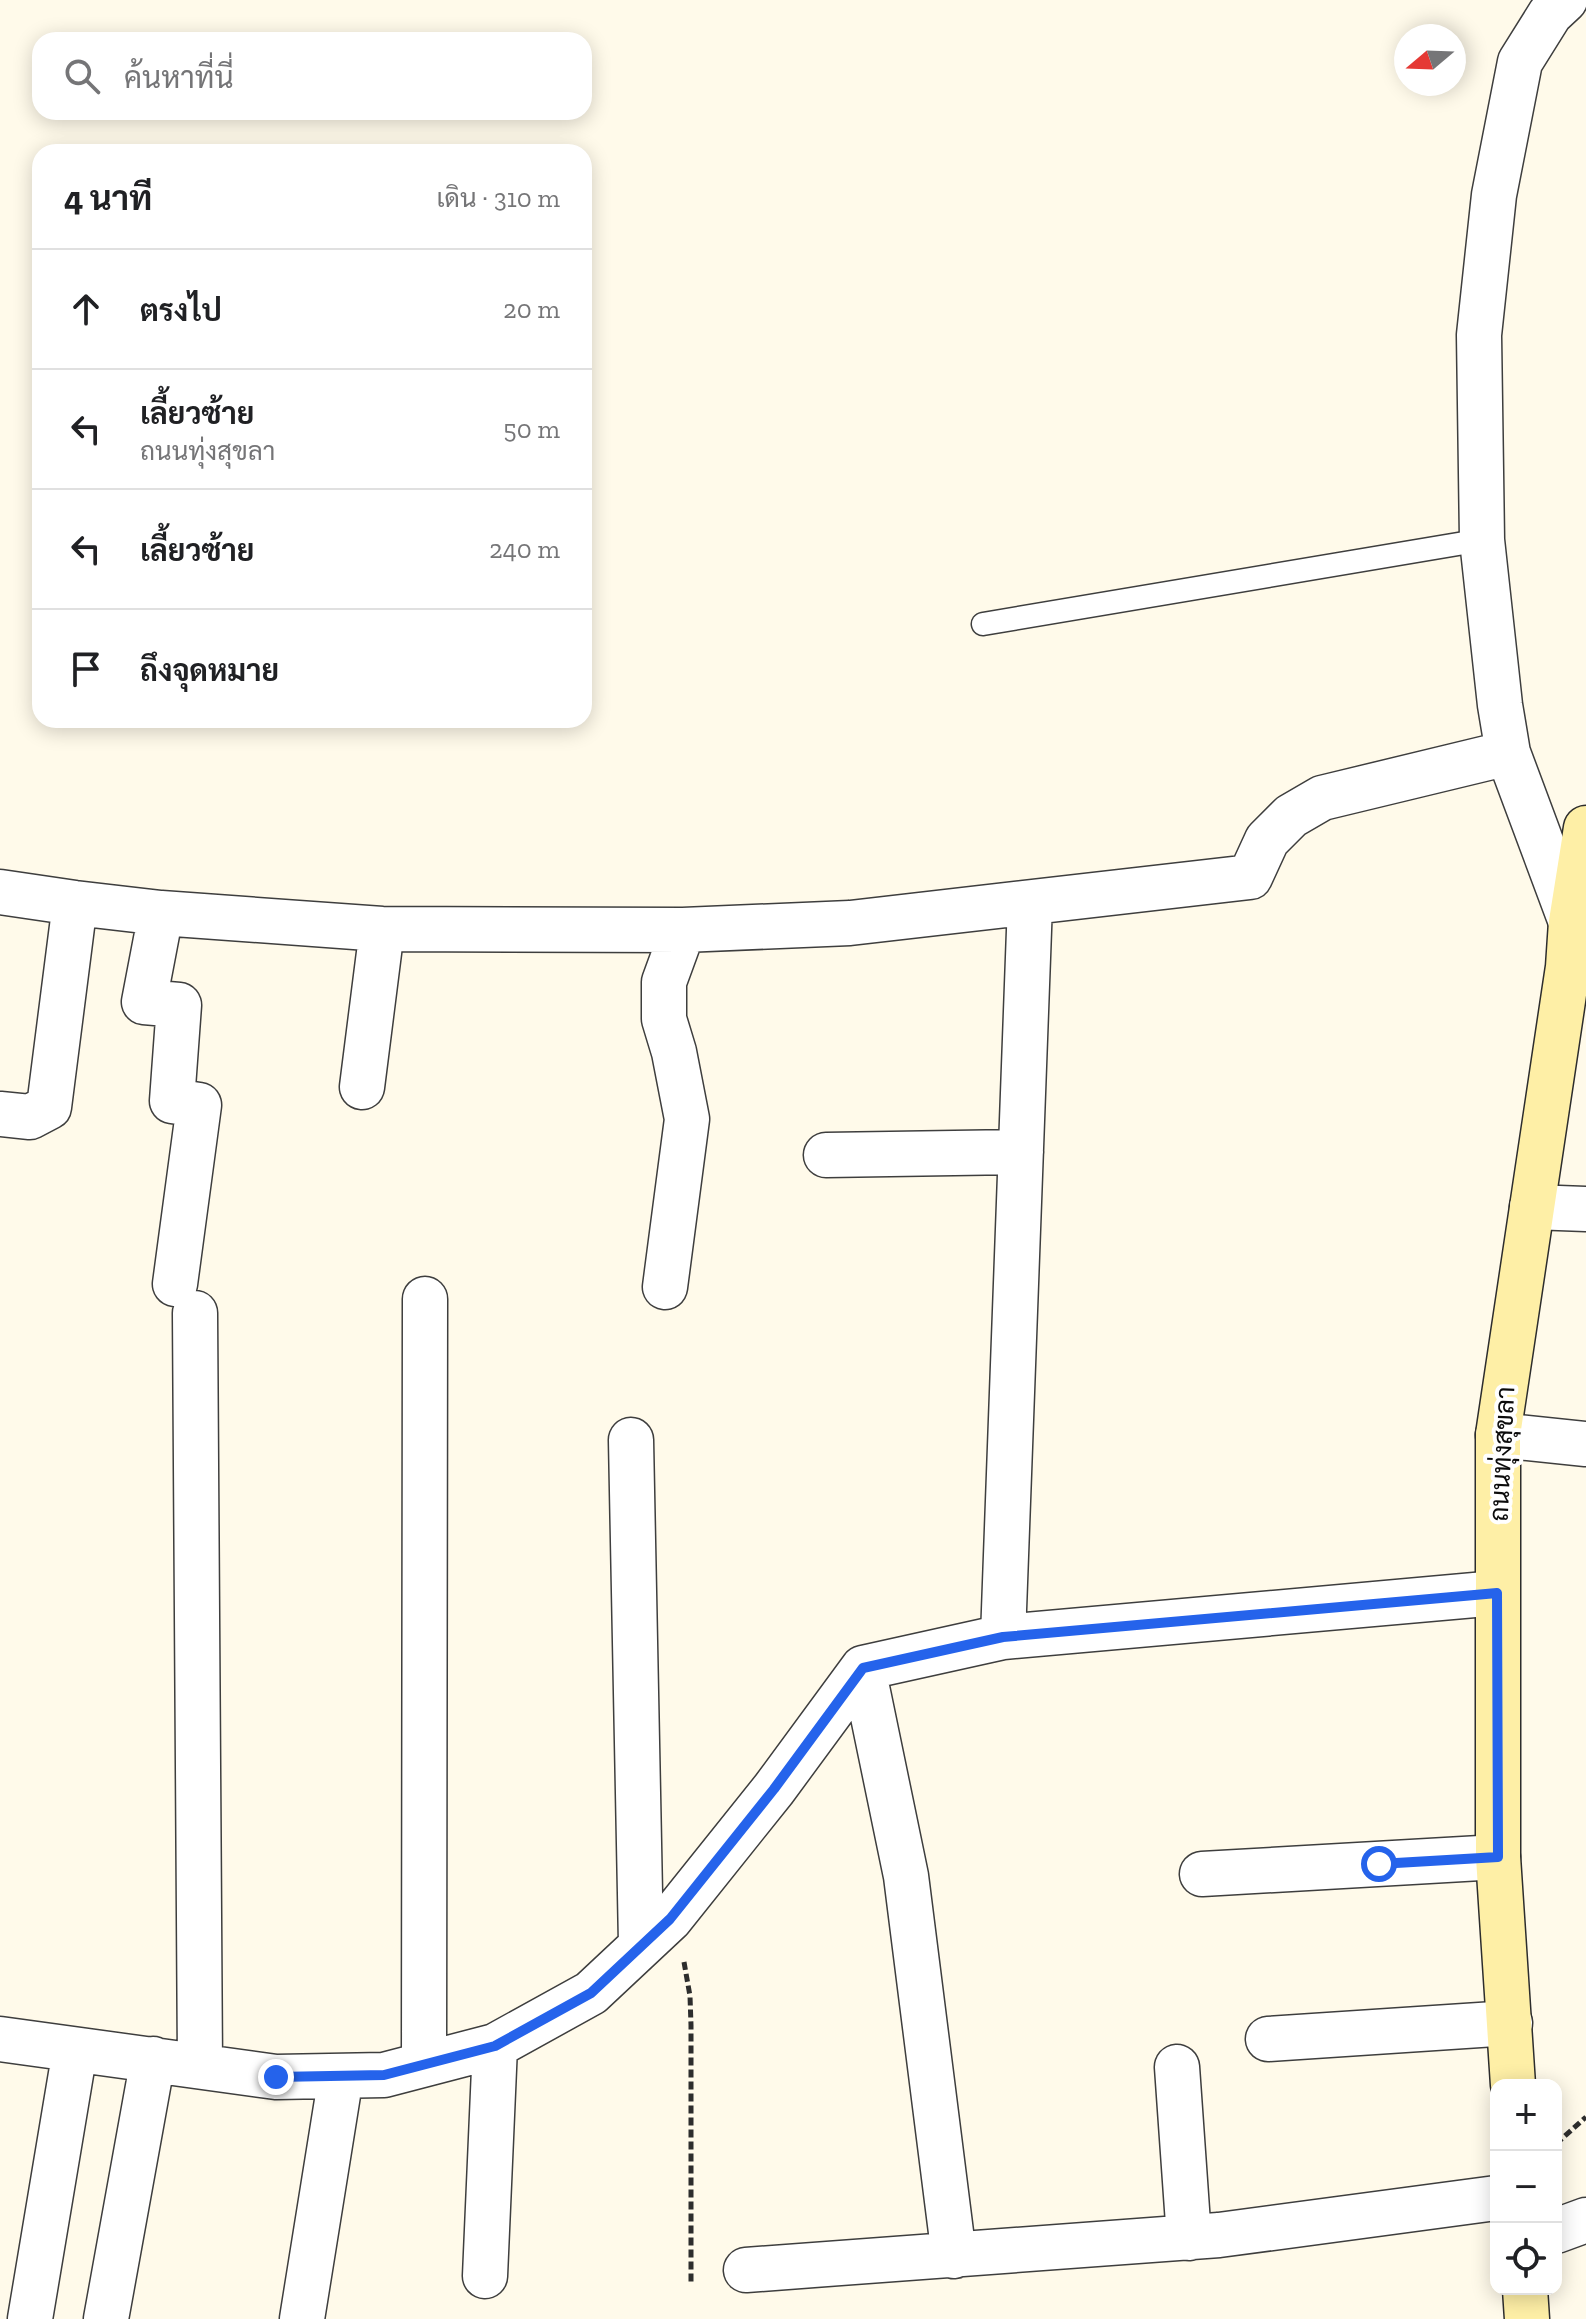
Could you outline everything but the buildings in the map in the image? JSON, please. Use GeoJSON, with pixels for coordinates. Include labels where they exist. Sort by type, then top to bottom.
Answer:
{"type":"FeatureCollection","features":[{"type":"Feature","properties":{"kind":"street"},"geometry":{"type":"LineString","coordinates":[[1565,0],[1550,14],[1520,62],[1494,195],[1479,335],[1482,540],[1500,705],[1508,753],[1571,922]]}},
{"type":"Feature","properties":{"kind":"street"},"geometry":{"type":"LineString","coordinates":[[0,892],[161,913],[382,929],[683,930],[850,923],[1250,877],[1267,840],[1291,816],[1322,798],[1508,753]]}},
{"type":"Feature","properties":{"kind":"street","name":"ถนนทุ่งสุขลา"},"geometry":{"type":"LineString","coordinates":[[1513,2079],[1498,1857],[1498,1435],[1586,828]]}},
{"type":"Feature","properties":{"kind":"street"},"geometry":{"type":"LineString","coordinates":[[0,1114],[30,1117],[49,1107],[75,903]]}},
{"type":"Feature","properties":{"kind":"street"},"geometry":{"type":"LineString","coordinates":[[1003,1637],[1030,903]]}},
{"type":"Feature","properties":{"kind":"street"},"geometry":{"type":"LineString","coordinates":[[161,913],[144,1002],[179,1005],[172,1101],[199,1105],[185,1299],[200,2066]]}},
{"type":"Feature","properties":{"kind":"street"},"geometry":{"type":"LineString","coordinates":[[362,1087],[382,929]]}},
{"type":"Feature","properties":{"kind":"street"},"geometry":{"type":"LineString","coordinates":[[665,1287],[687,1119],[664,1019],[664,982],[683,930]]}},
{"type":"Feature","properties":{"kind":"street"},"geometry":{"type":"LineString","coordinates":[[826,1155],[1021,1152]]}},
{"type":"Feature","properties":{"kind":"street"},"geometry":{"type":"LineString","coordinates":[[1532,1207],[1586,1209]]}},
{"type":"Feature","properties":{"kind":"street"},"geometry":{"type":"LineString","coordinates":[[424,2064],[425,1299]]}},
{"type":"Feature","properties":{"kind":"street"},"geometry":{"type":"LineString","coordinates":[[1498,1435],[1586,1444]]}},
{"type":"Feature","properties":{"kind":"street"},"geometry":{"type":"LineString","coordinates":[[631,1440],[655,1932]]}},
{"type":"Feature","properties":{"kind":"street"},"geometry":{"type":"LineString","coordinates":[[0,2039],[276,2077],[384,2075],[495,2046],[591,1993],[655,1932],[774,1789],[863,1668],[1003,1637],[1497,1593]]}},
{"type":"Feature","properties":{"kind":"street"},"geometry":{"type":"LineString","coordinates":[[863,1668],[906,1876],[954,2256]]}},
{"type":"Feature","properties":{"kind":"street"},"geometry":{"type":"LineString","coordinates":[[1202,1874],[1498,1857]]}},
{"type":"Feature","properties":{"kind":"street"},"geometry":{"type":"LineString","coordinates":[[1268,2039],[1510,2023]]}},
{"type":"Feature","properties":{"kind":"street"},"geometry":{"type":"LineString","coordinates":[[485,2276],[495,2046]]}},
{"type":"Feature","properties":{"kind":"street"},"geometry":{"type":"LineString","coordinates":[[30,2319],[75,2050]]}},
{"type":"Feature","properties":{"kind":"street"},"geometry":{"type":"LineString","coordinates":[[106,2319],[153,2059]]}},
{"type":"Feature","properties":{"kind":"street"},"geometry":{"type":"LineString","coordinates":[[1177,2067],[1189,2238]]}},
{"type":"Feature","properties":{"kind":"street"},"geometry":{"type":"LineString","coordinates":[[302,2319],[341,2076]]}},
{"type":"Feature","properties":{"kind":"street"},"geometry":{"type":"LineString","coordinates":[[746,2270],[1189,2238],[1490,2199]]}},
{"type":"Feature","properties":{"kind":"street"},"geometry":{"type":"LineString","coordinates":[[1562,2229],[1586,2220]]}},
{"type":"Feature","properties":{"kind":"street"},"geometry":{"type":"LineString","coordinates":[[1525,2295],[1527,2319]]}},
{"type":"Feature","properties":{"kind":"lane"},"geometry":{"type":"LineString","coordinates":[[983,624],[1482,540]]}},
{"type":"Feature","properties":{"kind":"path"},"geometry":{"type":"LineString","coordinates":[[655,1932],[687,1970],[690,1996],[691,2285]]}},
{"type":"Feature","properties":{"kind":"path"},"geometry":{"type":"LineString","coordinates":[[1562,2139],[1586,2117]]}},
{"type":"Feature","properties":{"kind":"route"},"geometry":{"type":"LineString","coordinates":[[276,2077],[384,2075],[495,2046],[591,1993],[670,1919],[774,1789],[863,1668],[1003,1637],[1497,1593],[1498,1857],[1379,1864]]}}]}
